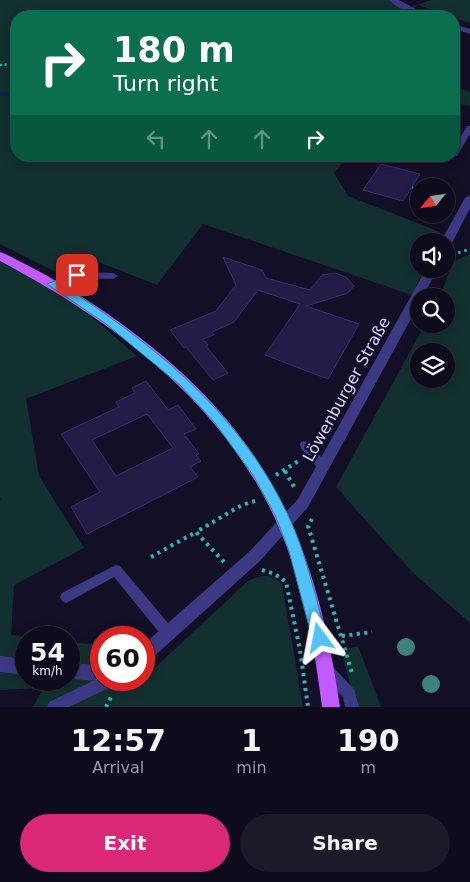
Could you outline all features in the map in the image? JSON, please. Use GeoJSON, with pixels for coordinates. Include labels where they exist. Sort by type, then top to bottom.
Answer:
{"type":"FeatureCollection","features":[{"type":"Feature","properties":{"kind":"main road"},"geometry":{"type":"LineString","coordinates":[[0,256],[52,284],[110,321],[146,349],[202,400],[231,435],[258,472],[285,524],[317,623],[331,707]]}},
{"type":"Feature","properties":{"kind":"street"},"geometry":{"type":"LineString","coordinates":[[393,0],[410,10]]}},
{"type":"Feature","properties":{"kind":"street"},"geometry":{"type":"LineString","coordinates":[[451,233],[470,198]]}},
{"type":"Feature","properties":{"kind":"street","name":"Löwenburger Straße"},"geometry":{"type":"LineString","coordinates":[[155,644],[256,556],[303,502],[427,278]]}},
{"type":"Feature","properties":{"kind":"street"},"geometry":{"type":"LineString","coordinates":[[2,665],[15,666]]}},
{"type":"Feature","properties":{"kind":"lane"},"geometry":{"type":"LineString","coordinates":[[460,144],[470,128]]}},
{"type":"Feature","properties":{"kind":"lane"},"geometry":{"type":"LineString","coordinates":[[52,284],[77,275],[113,276]]}},
{"type":"Feature","properties":{"kind":"lane"},"geometry":{"type":"LineString","coordinates":[[305,445],[323,467]]}},
{"type":"Feature","properties":{"kind":"lane"},"geometry":{"type":"LineString","coordinates":[[66,597],[116,570],[168,633]]}},
{"type":"Feature","properties":{"kind":"lane"},"geometry":{"type":"LineString","coordinates":[[326,669],[349,694],[352,707]]}},
{"type":"Feature","properties":{"kind":"lane"},"geometry":{"type":"LineString","coordinates":[[54,707],[90,690]]}},
{"type":"Feature","properties":{"kind":"path"},"geometry":{"type":"LineString","coordinates":[[455,255],[470,249]]}},
{"type":"Feature","properties":{"kind":"path"},"geometry":{"type":"LineString","coordinates":[[151,557],[242,505],[255,501]]}},
{"type":"Feature","properties":{"kind":"path"},"geometry":{"type":"LineString","coordinates":[[316,510],[308,526],[354,680]]}},
{"type":"Feature","properties":{"kind":"path"},"geometry":{"type":"LineString","coordinates":[[196,532],[235,574]]}},
{"type":"Feature","properties":{"kind":"path"},"geometry":{"type":"LineString","coordinates":[[256,556],[263,572],[276,574],[286,582],[300,650],[308,707]]}},
{"type":"Feature","properties":{"kind":"path"},"geometry":{"type":"LineString","coordinates":[[342,636],[372,632]]}},
{"type":"Feature","properties":{"kind":"green space"},"geometry":{"type":"Polygon","coordinates":[[[0,0],[390,0],[406,10],[10,10],[10,162],[343,162],[334,173],[348,196],[410,220],[410,223],[417,223],[440,232],[410,233],[410,278],[420,278],[415,288],[410,288],[410,294],[203,224],[157,285],[96,261],[78,283],[0,244],[0,0]]]}},
{"type":"Feature","properties":{"kind":"green space"},"geometry":{"type":"Polygon","coordinates":[[[431,0],[470,0],[470,23],[460,20],[460,10],[432,10],[418,5],[412,9],[408,8],[431,0]]]}},
{"type":"Feature","properties":{"kind":"green space"},"geometry":{"type":"Polygon","coordinates":[[[460,88],[470,92],[470,106],[460,104],[460,88]]]}},
{"type":"Feature","properties":{"kind":"green space"},"geometry":{"type":"Polygon","coordinates":[[[470,254],[470,623],[412,572],[336,487],[410,351],[410,388],[455,388],[455,343],[415,343],[420,333],[455,333],[455,288],[443,288],[447,278],[455,278],[455,261],[470,254]]]}},
{"type":"Feature","properties":{"kind":"green space"},"geometry":{"type":"Polygon","coordinates":[[[0,261],[64,293],[137,356],[26,399],[39,476],[84,548],[14,585],[11,635],[15,635],[15,689],[0,690],[0,501],[2,499],[0,498],[0,261]]]}},
{"type":"Feature","properties":{"kind":"green space"},"geometry":{"type":"Polygon","coordinates":[[[266,576],[278,580],[282,584],[303,707],[33,707],[41,691],[80,691],[80,643],[90,644],[90,691],[155,691],[155,668],[248,581],[266,576]]]}},
{"type":"Feature","properties":{"kind":"green space"},"geometry":{"type":"Polygon","coordinates":[[[358,646],[381,707],[356,707],[341,650],[358,646]]]}},
{"type":"Feature","properties":{"kind":"building"},"geometry":{"type":"Polygon","coordinates":[[[381,164],[420,174],[417,178],[410,178],[410,190],[403,201],[363,190],[381,164]]]}},
{"type":"Feature","properties":{"kind":"building"},"geometry":{"type":"Polygon","coordinates":[[[223,257],[262,270],[266,278],[310,290],[322,275],[335,273],[346,277],[354,286],[348,293],[306,306],[359,324],[328,379],[265,355],[300,304],[258,290],[234,322],[212,332],[214,335],[203,339],[208,345],[206,346],[228,373],[213,380],[186,347],[184,348],[170,330],[216,311],[236,285],[223,257]]]}},
{"type":"Feature","properties":{"kind":"building"},"geometry":{"type":"Polygon","coordinates":[[[146,381],[168,410],[178,405],[196,429],[184,434],[199,454],[196,455],[201,461],[190,467],[198,477],[87,534],[71,507],[100,492],[61,434],[119,407],[116,402],[135,393],[132,388],[146,381]],[[147,414],[92,440],[116,476],[173,448],[147,414]]]}},
{"type":"Feature","properties":{"kind":"waterway"},"geometry":{"type":"LineString","coordinates":[[0,94],[10,94]]}},
{"type":"Feature","properties":{"kind":"route"},"geometry":{"type":"LineString","coordinates":[[77,275],[52,284],[110,321],[184,382],[220,420],[258,472],[281,514],[296,551],[320,638]]}}]}
